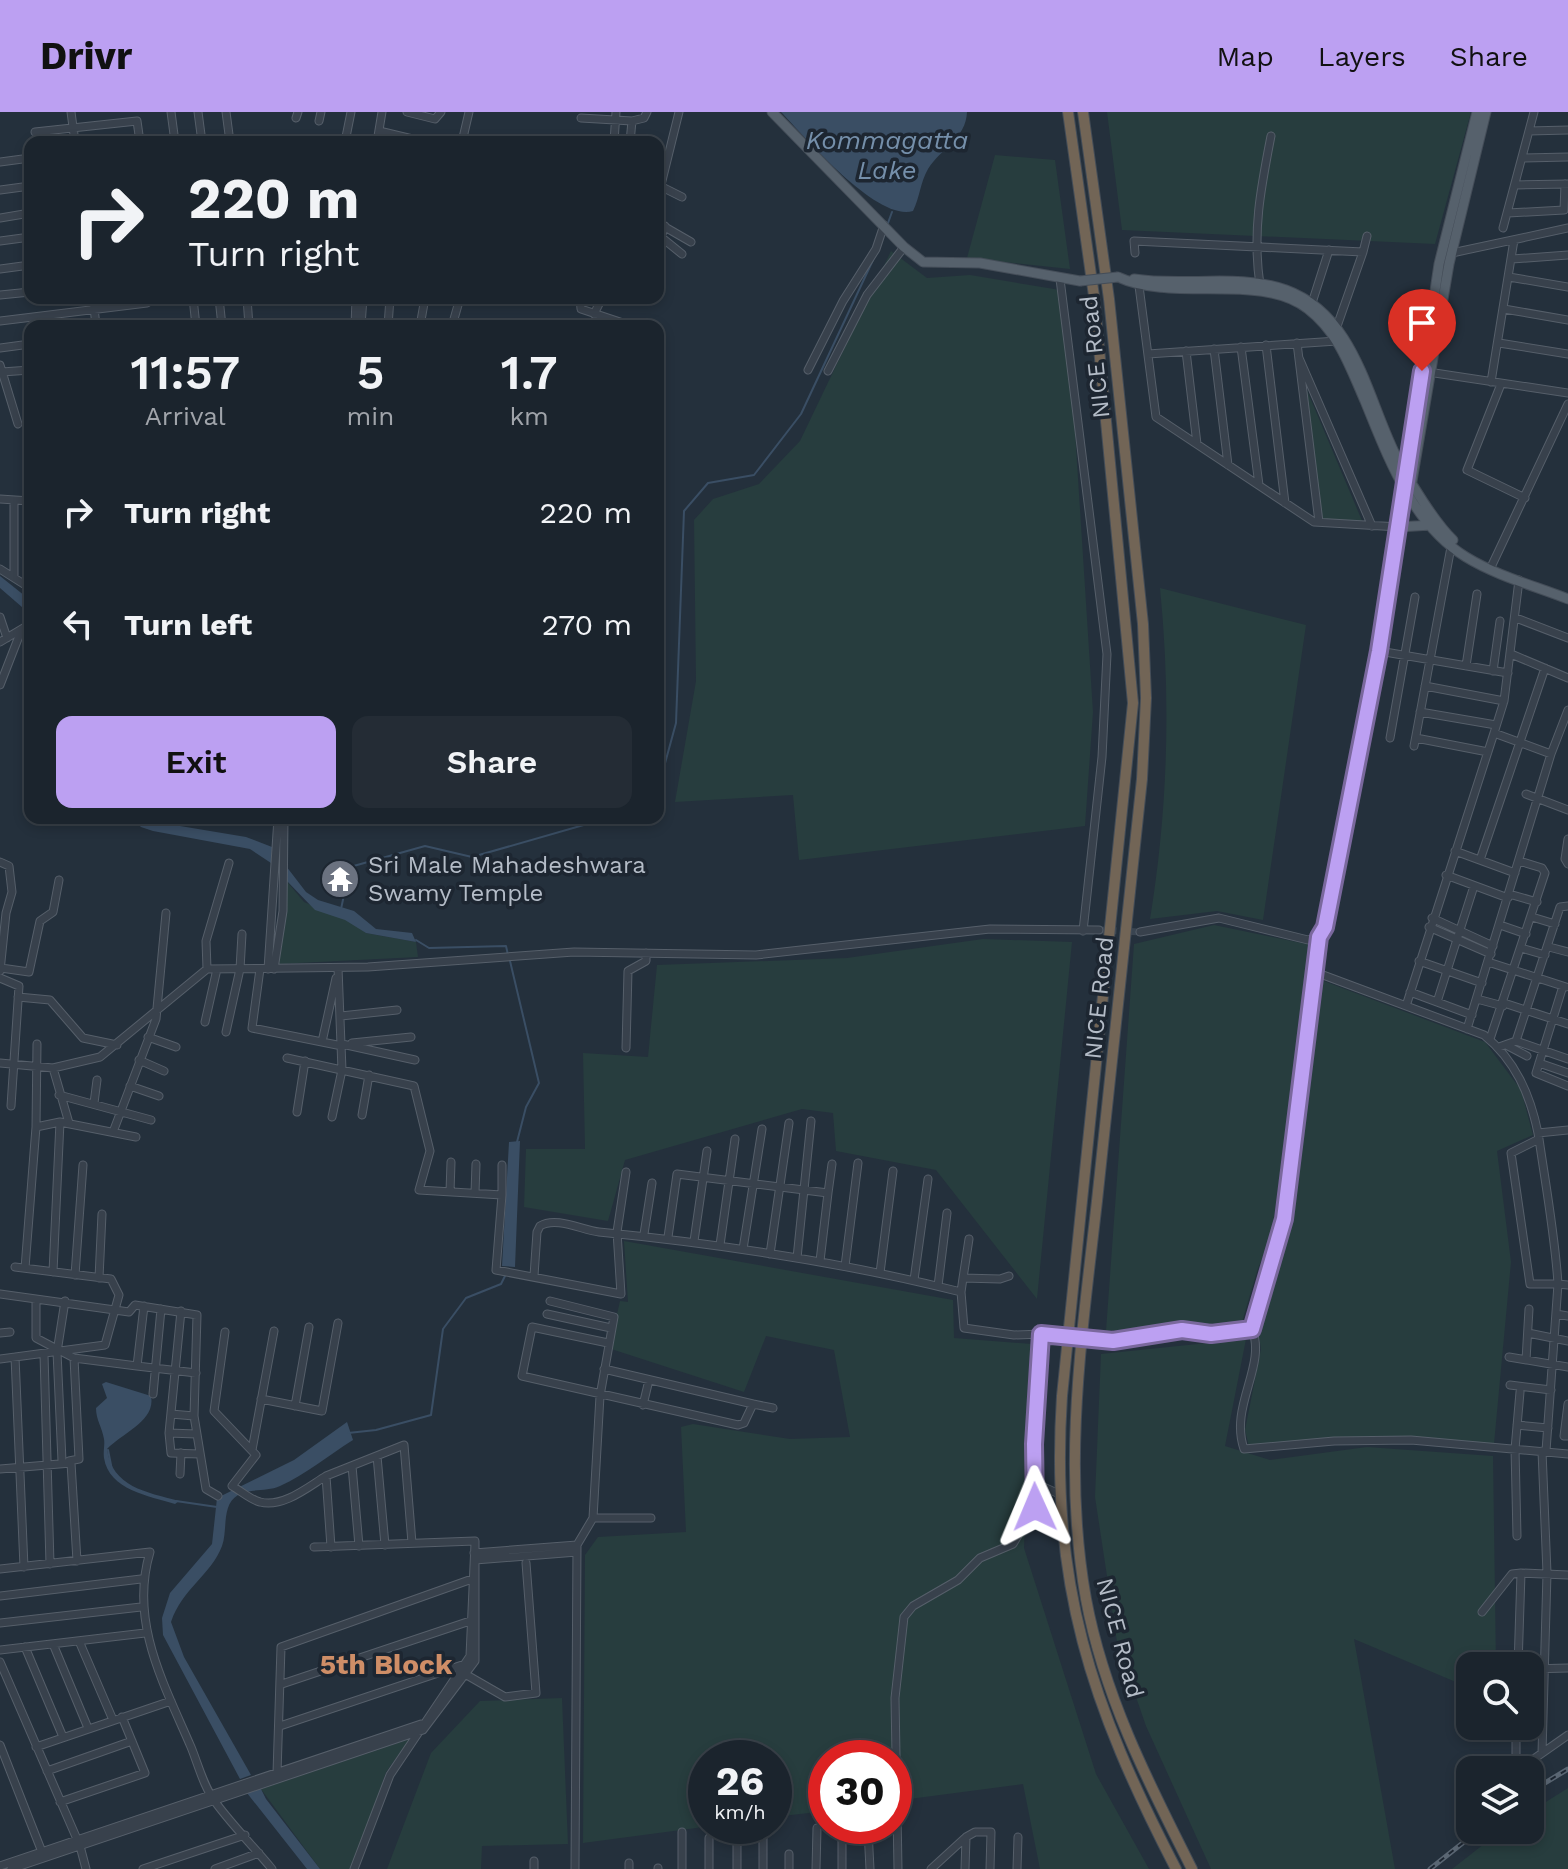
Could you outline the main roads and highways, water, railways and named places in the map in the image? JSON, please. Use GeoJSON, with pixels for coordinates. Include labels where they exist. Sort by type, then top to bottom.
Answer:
{"type":"FeatureCollection","features":[{"type":"Feature","properties":{"kind":"highway","name":"NICE Road"},"geometry":{"type":"LineString","coordinates":[[1068,112],[1094,296],[1133,703],[1062,1396],[1059,1494],[1070,1592],[1096,1696],[1122,1760],[1176,1869]]}},
{"type":"Feature","properties":{"kind":"highway","name":"NICE Road"},"geometry":{"type":"LineString","coordinates":[[1083,112],[1120,398],[1143,624],[1146,698],[1142,779],[1076,1397],[1075,1512],[1087,1601],[1111,1693],[1135,1755],[1192,1869]]}},
{"type":"Feature","properties":{"kind":"main road"},"geometry":{"type":"LineString","coordinates":[[772,112],[904,247],[923,262],[980,263],[1080,281],[1118,277],[1260,285],[1285,290],[1312,303],[1338,336],[1409,484],[1451,547],[1490,569],[1568,596]]}},
{"type":"Feature","properties":{"kind":"main road"},"geometry":{"type":"LineString","coordinates":[[1409,484],[1439,264],[1477,112]]}},
{"type":"Feature","properties":{"kind":"main road"},"geometry":{"type":"LineString","coordinates":[[1426,372],[1486,112]]}},
{"type":"Feature","properties":{"kind":"main road"},"geometry":{"type":"LineString","coordinates":[[1118,277],[1139,286],[1284,297],[1307,308],[1338,336],[1390,463],[1409,484],[1433,524],[1469,554],[1568,596]]}},
{"type":"Feature","properties":{"kind":"main road"},"geometry":{"type":"LineString","coordinates":[[1399,527],[1433,524]]}},
{"type":"Feature","properties":{"kind":"water","name":"Kommagatta Lake"},"geometry":{"type":"Polygon","coordinates":[[[781,112],[967,112],[958,136],[928,169],[913,211],[898,211],[881,204],[842,175],[781,112]]]}},
{"type":"Feature","properties":{"kind":"water"},"geometry":{"type":"Polygon","coordinates":[[[0,576],[24,595],[24,609],[0,588],[0,576]]]}},
{"type":"Feature","properties":{"kind":"water"},"geometry":{"type":"Polygon","coordinates":[[[138,824],[168,824],[246,837],[272,847],[271,863],[250,849],[138,824]]]}},
{"type":"Feature","properties":{"kind":"water"},"geometry":{"type":"Polygon","coordinates":[[[286,866],[306,892],[318,900],[354,911],[376,929],[412,933],[416,942],[366,933],[345,920],[315,910],[284,878],[286,866]]]}},
{"type":"Feature","properties":{"kind":"water"},"geometry":{"type":"Polygon","coordinates":[[[520,1141],[515,1267],[502,1266],[509,1142],[520,1141]]]}},
{"type":"Feature","properties":{"kind":"water"},"geometry":{"type":"Polygon","coordinates":[[[106,1382],[151,1396],[151,1405],[143,1420],[107,1449],[110,1462],[123,1480],[132,1486],[179,1501],[175,1504],[122,1485],[107,1469],[96,1408],[107,1398],[102,1384],[106,1382]]]}},
{"type":"Feature","properties":{"kind":"water"},"geometry":{"type":"Polygon","coordinates":[[[347,1422],[353,1440],[280,1486],[243,1493],[233,1499],[227,1511],[224,1540],[217,1556],[182,1600],[171,1622],[184,1657],[251,1775],[240,1779],[163,1635],[162,1618],[170,1593],[212,1544],[217,1498],[294,1460],[347,1422]]]}},
{"type":"Feature","properties":{"kind":"water"},"geometry":{"type":"Polygon","coordinates":[[[261,1789],[320,1869],[307,1869],[247,1793],[261,1789]]]}},
{"type":"Feature","properties":{"kind":"waterway"},"geometry":{"type":"LineString","coordinates":[[888,223],[892,212]]}},
{"type":"Feature","properties":{"kind":"waterway"},"geometry":{"type":"LineString","coordinates":[[664,767],[676,723],[684,511],[708,483],[754,475],[801,414],[873,260]]}},
{"type":"Feature","properties":{"kind":"waterway"},"geometry":{"type":"LineString","coordinates":[[341,909],[350,867],[425,846],[472,857],[587,824]]}},
{"type":"Feature","properties":{"kind":"waterway"},"geometry":{"type":"LineString","coordinates":[[416,940],[429,948],[506,946],[508,955]]}},
{"type":"Feature","properties":{"kind":"waterway"},"geometry":{"type":"LineString","coordinates":[[510,961],[539,1083],[526,1107],[517,1142]]}},
{"type":"Feature","properties":{"kind":"waterway"},"geometry":{"type":"LineString","coordinates":[[348,1433],[376,1430],[431,1415],[443,1329],[466,1298],[501,1284],[505,1276]]}},
{"type":"Feature","properties":{"kind":"waterway"},"geometry":{"type":"LineString","coordinates":[[108,1450],[112,1470]]}},
{"type":"Feature","properties":{"kind":"waterway"},"geometry":{"type":"LineString","coordinates":[[176,1501],[217,1507]]}},
{"type":"Feature","properties":{"kind":"tunnel"},"geometry":{"type":"LineString","coordinates":[[1099,930],[1140,932]]}},
{"type":"Feature","properties":{"kind":"railway"},"geometry":{"type":"LineString","coordinates":[[1544,1784],[1568,1769]]}},
{"type":"Feature","properties":{"kind":"railway"},"geometry":{"type":"LineString","coordinates":[[1430,1869],[1461,1844]]}},
{"type":"Feature","properties":{"kind":"place","name":"Sri Male Mahadeshwara Swamy Temple"},"geometry":{"type":"Point","coordinates":[340,879]}},
{"type":"Feature","properties":{"kind":"district","name":"5th Block"},"geometry":{"type":"Point","coordinates":[386,1664]}}]}
